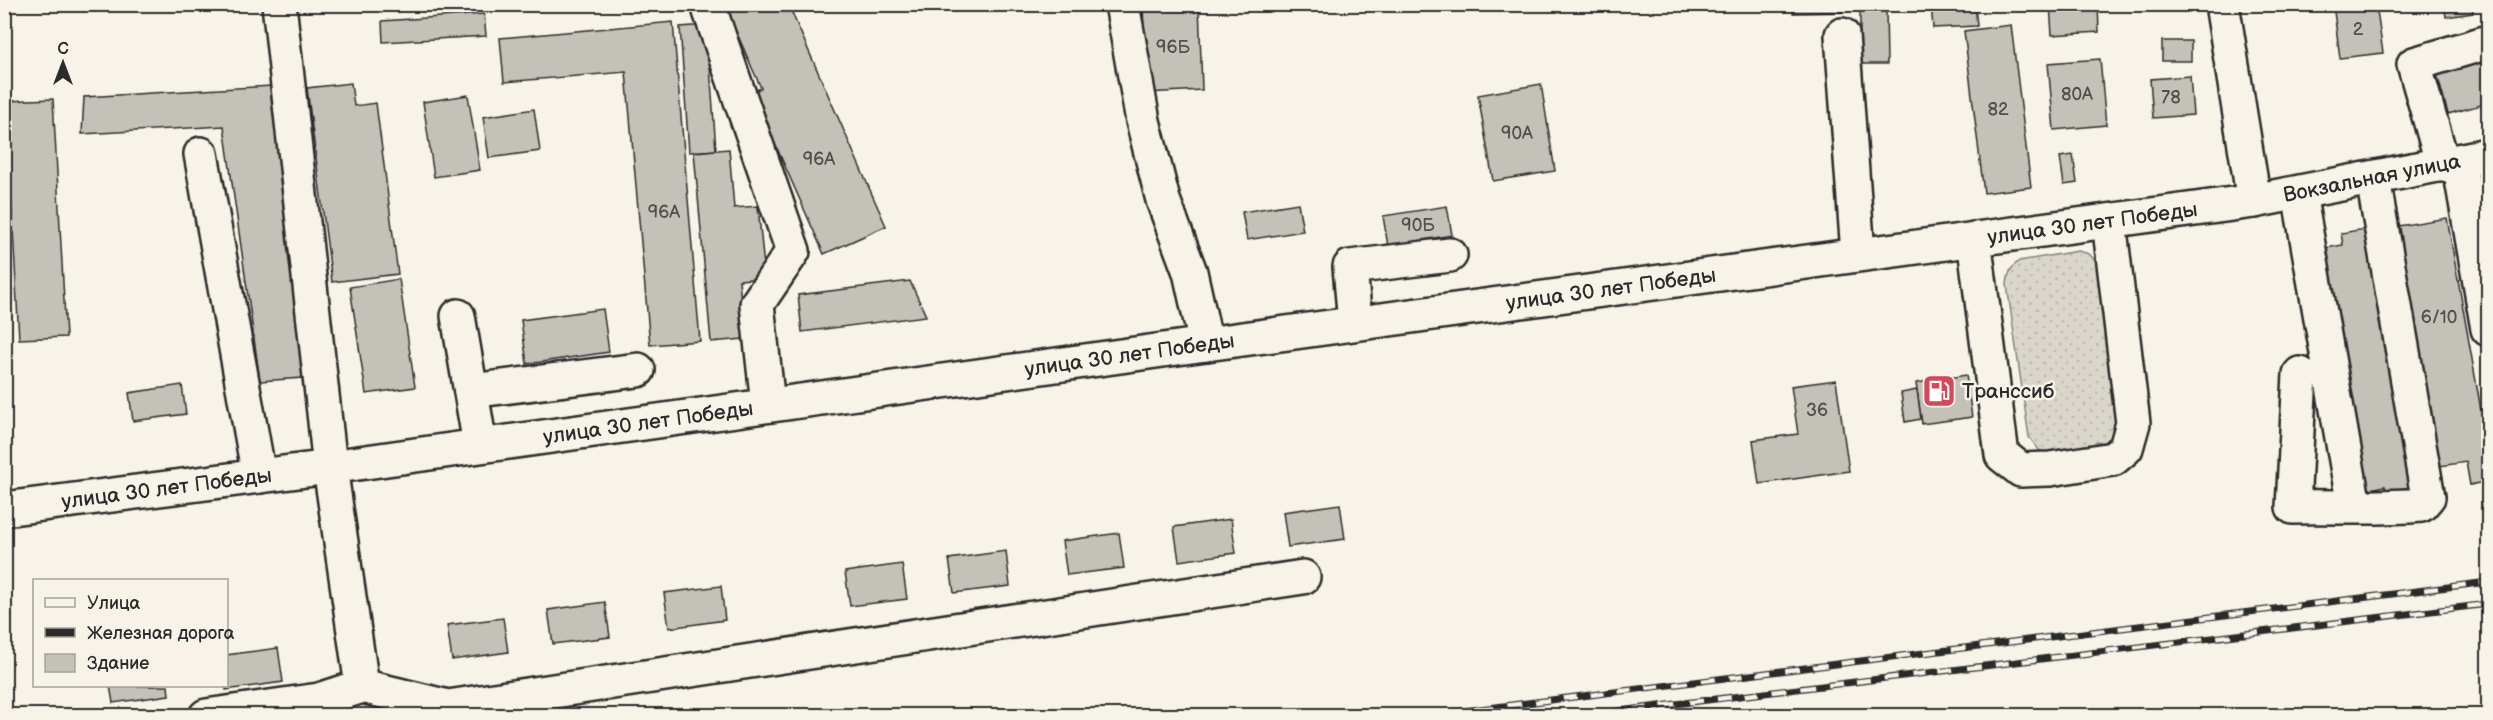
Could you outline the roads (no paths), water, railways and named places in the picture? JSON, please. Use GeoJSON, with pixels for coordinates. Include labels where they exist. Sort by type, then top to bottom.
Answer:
{"type":"FeatureCollection","features":[{"type":"Feature","properties":{"kind":"main road"},"geometry":{"type":"LineString","coordinates":[[279,4],[330,467],[362,686]]}},
{"type":"Feature","properties":{"kind":"main road"},"geometry":{"type":"LineString","coordinates":[[1122,4],[1143,121],[1163,200],[1190,272],[1206,344]]}},
{"type":"Feature","properties":{"kind":"main road"},"geometry":{"type":"LineString","coordinates":[[2222,4],[2254,201]]}},
{"type":"Feature","properties":{"kind":"main road"},"geometry":{"type":"LineString","coordinates":[[710,11],[793,251],[757,304],[768,405]]}},
{"type":"Feature","properties":{"kind":"main road"},"geometry":{"type":"LineString","coordinates":[[1842,35],[1858,254]]}},
{"type":"Feature","properties":{"kind":"main road"},"geometry":{"type":"LineString","coordinates":[[2488,42],[2414,63],[2464,161],[2488,329]]}},
{"type":"Feature","properties":{"kind":"main road"},"geometry":{"type":"LineString","coordinates":[[201,154],[259,476]]}},
{"type":"Feature","properties":{"kind":"main road","name":"Вокзальная улица"},"geometry":{"type":"LineString","coordinates":[[2254,201],[2464,161]]}},
{"type":"Feature","properties":{"kind":"main road"},"geometry":{"type":"LineString","coordinates":[[2300,375],[2293,507],[2390,508],[2421,505],[2428,497],[2373,179]]}},
{"type":"Feature","properties":{"kind":"main road"},"geometry":{"type":"LineString","coordinates":[[2300,193],[2354,506]]}},
{"type":"Feature","properties":{"kind":"main road","name":"улица 30 лет Победы"},"geometry":{"type":"LineString","coordinates":[[4,509],[330,467],[1355,323],[2254,201]]}},
{"type":"Feature","properties":{"kind":"main road"},"geometry":{"type":"LineString","coordinates":[[1974,238],[2002,455],[2021,470],[2049,469],[2113,459],[2126,448],[2133,423],[2109,221]]}},
{"type":"Feature","properties":{"kind":"main road"},"geometry":{"type":"LineString","coordinates":[[1355,323],[1350,267],[1450,255]]}},
{"type":"Feature","properties":{"kind":"main road"},"geometry":{"type":"LineString","coordinates":[[458,316],[480,445]]}},
{"type":"Feature","properties":{"kind":"main road"},"geometry":{"type":"LineString","coordinates":[[471,391],[638,370]]}},
{"type":"Feature","properties":{"kind":"main road"},"geometry":{"type":"LineString","coordinates":[[206,716],[320,700],[362,686],[448,707],[1303,577]]}},
{"type":"Feature","properties":{"kind":"railway"},"geometry":{"type":"LineString","coordinates":[[1424,716],[2488,582]]}},
{"type":"Feature","properties":{"kind":"railway"},"geometry":{"type":"LineString","coordinates":[[1578,716],[2488,604]]}},
{"type":"Feature","properties":{"kind":"place","name":"Транссиб"},"geometry":{"type":"Point","coordinates":[1939,391]}}]}
